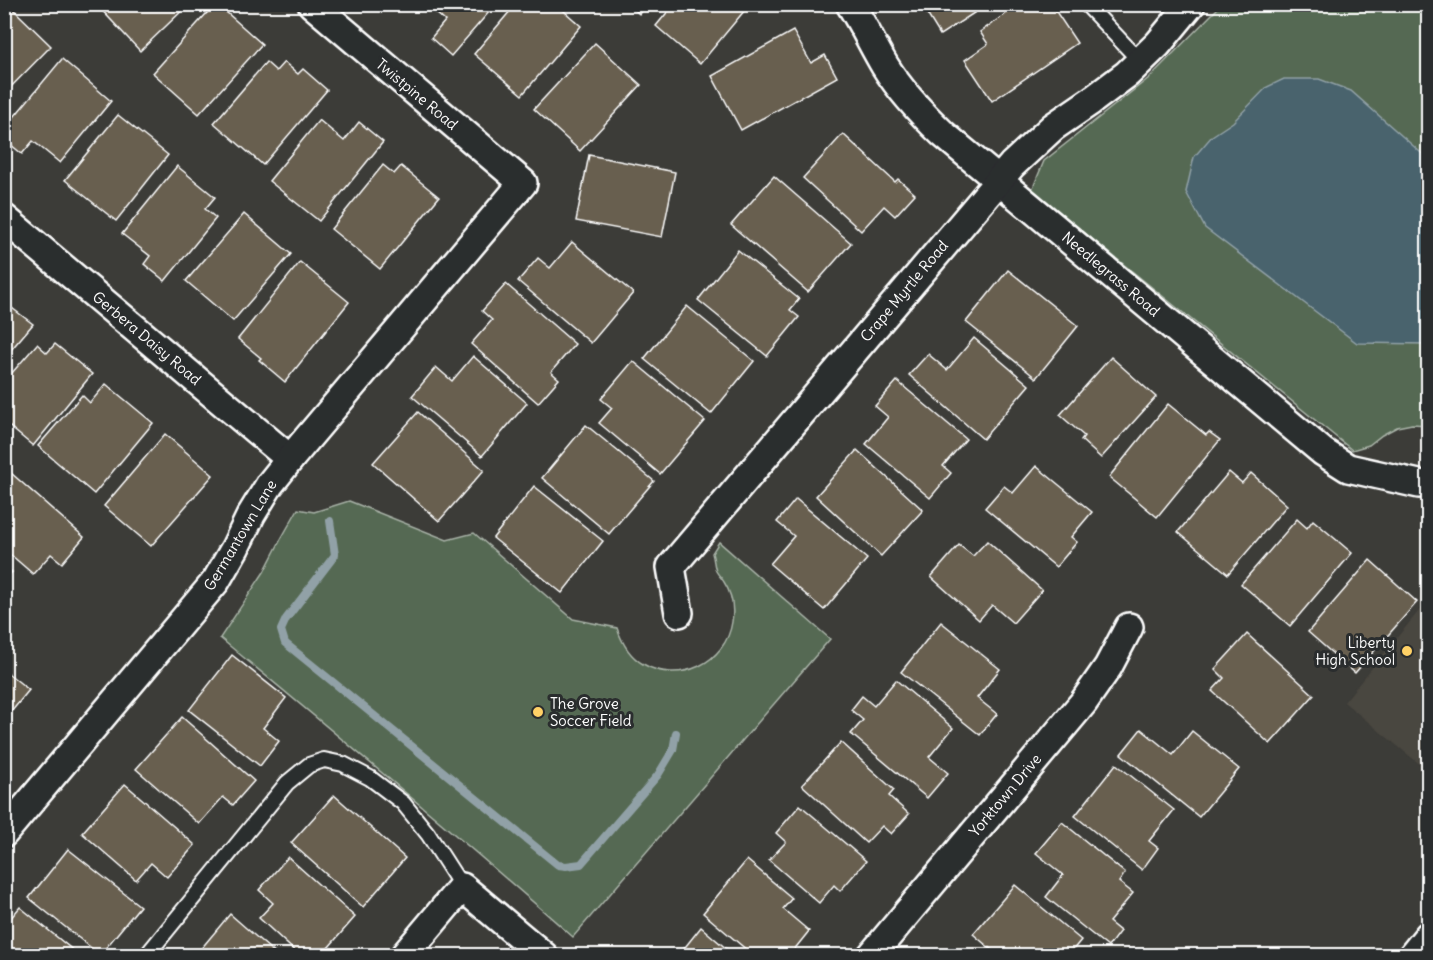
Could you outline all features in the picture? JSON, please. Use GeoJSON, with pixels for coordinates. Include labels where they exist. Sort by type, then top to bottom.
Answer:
{"type":"FeatureCollection","features":[{"type":"Feature","properties":{"kind":"street","name":"Twistpine Road"},"geometry":{"type":"LineString","coordinates":[[312,4],[523,183]]}},
{"type":"Feature","properties":{"kind":"street","name":"Needlegrass Road"},"geometry":{"type":"LineString","coordinates":[[850,4],[884,64],[908,98],[943,134],[1323,452],[1348,468],[1419,484]]}},
{"type":"Feature","properties":{"kind":"street","name":"Crape Myrtle Road"},"geometry":{"type":"LineString","coordinates":[[679,613],[671,567],[998,180],[1038,139],[1113,85],[1140,61],[1158,44],[1191,4]]}},
{"type":"Feature","properties":{"kind":"street","name":"Germantown Lane"},"geometry":{"type":"LineString","coordinates":[[4,833],[216,581],[270,484],[523,183]]}},
{"type":"Feature","properties":{"kind":"street","name":"Gerbera Daisy Road"},"geometry":{"type":"LineString","coordinates":[[4,218],[290,459]]}},
{"type":"Feature","properties":{"kind":"street","name":"Yorktown Drive"},"geometry":{"type":"LineString","coordinates":[[871,956],[1083,703],[1108,667],[1129,627]]}},
{"type":"Feature","properties":{"kind":"street"},"geometry":{"type":"LineString","coordinates":[[404,956],[462,887],[544,956]]}},
{"type":"Feature","properties":{"kind":"street"},"geometry":{"type":"LineString","coordinates":[[1412,956],[1428,936]]}},
{"type":"Feature","properties":{"kind":"lane"},"geometry":{"type":"LineString","coordinates":[[1086,4],[1140,61]]}},
{"type":"Feature","properties":{"kind":"lane"},"geometry":{"type":"LineString","coordinates":[[146,956],[287,783],[309,765],[324,760],[344,764],[370,778],[403,803],[428,834],[462,887]]}},
{"type":"Feature","properties":{"kind":"shaded area","name":"Liberty High School"},"geometry":{"type":"Polygon","coordinates":[[[1428,600],[1428,771],[1344,702],[1428,600]]]}},
{"type":"Feature","properties":{"kind":"green space"},"geometry":{"type":"Polygon","coordinates":[[[1221,5],[1428,5],[1428,425],[1412,424],[1397,427],[1369,445],[1352,450],[1032,190],[1044,161],[1149,78],[1221,5]]]}},
{"type":"Feature","properties":{"kind":"green space","name":"The Grove Soccer Field"},"geometry":{"type":"Polygon","coordinates":[[[349,501],[447,540],[474,533],[573,619],[617,628],[630,653],[643,664],[657,670],[685,671],[699,666],[721,649],[728,636],[733,617],[732,602],[727,587],[716,571],[712,553],[719,542],[830,639],[573,937],[398,786],[220,638],[264,572],[298,509],[314,512],[349,501]]]}},
{"type":"Feature","properties":{"kind":"water"},"geometry":{"type":"Polygon","coordinates":[[[1284,79],[1319,79],[1351,91],[1428,159],[1428,344],[1357,343],[1205,228],[1186,192],[1194,157],[1212,136],[1233,122],[1267,87],[1284,79]]]}},
{"type":"Feature","properties":{"kind":"building"},"geometry":{"type":"Polygon","coordinates":[[[99,4],[189,4],[140,51],[98,6],[99,4]]]}},
{"type":"Feature","properties":{"kind":"building"},"geometry":{"type":"Polygon","coordinates":[[[215,4],[262,44],[199,114],[153,73],[215,4]]]}},
{"type":"Feature","properties":{"kind":"building"},"geometry":{"type":"Polygon","coordinates":[[[426,4],[496,4],[451,56],[431,38],[445,21],[426,4]]]}},
{"type":"Feature","properties":{"kind":"building"},"geometry":{"type":"Polygon","coordinates":[[[516,4],[556,4],[581,26],[522,95],[474,54],[516,4]]]}},
{"type":"Feature","properties":{"kind":"building"},"geometry":{"type":"Polygon","coordinates":[[[629,4],[647,4],[639,14],[629,4]]]}},
{"type":"Feature","properties":{"kind":"building"},"geometry":{"type":"Polygon","coordinates":[[[674,4],[750,4],[700,64],[656,26],[674,4]]]}},
{"type":"Feature","properties":{"kind":"building"},"geometry":{"type":"Polygon","coordinates":[[[921,4],[988,4],[940,35],[921,4]]]}},
{"type":"Feature","properties":{"kind":"building"},"geometry":{"type":"Polygon","coordinates":[[[1020,4],[1035,4],[1040,12],[1051,4],[1077,43],[992,101],[965,60],[988,44],[980,32],[1020,4]]]}},
{"type":"Feature","properties":{"kind":"building"},"geometry":{"type":"Polygon","coordinates":[[[12,8],[51,46],[4,94],[4,15],[12,8]]]}},
{"type":"Feature","properties":{"kind":"building"},"geometry":{"type":"Polygon","coordinates":[[[793,31],[811,63],[825,55],[837,77],[741,130],[712,76],[793,31]]]}},
{"type":"Feature","properties":{"kind":"building"},"geometry":{"type":"Polygon","coordinates":[[[595,43],[641,85],[580,151],[534,109],[595,43]]]}},
{"type":"Feature","properties":{"kind":"building"},"geometry":{"type":"Polygon","coordinates":[[[62,59],[111,101],[60,163],[33,141],[22,154],[4,139],[4,129],[62,59]]]}},
{"type":"Feature","properties":{"kind":"building"},"geometry":{"type":"Polygon","coordinates":[[[266,62],[276,71],[284,62],[298,74],[303,69],[327,90],[263,165],[214,123],[266,62]]]}},
{"type":"Feature","properties":{"kind":"building"},"geometry":{"type":"Polygon","coordinates":[[[118,115],[168,155],[116,221],[65,180],[118,115]]]}},
{"type":"Feature","properties":{"kind":"building"},"geometry":{"type":"Polygon","coordinates":[[[319,120],[344,141],[359,122],[383,142],[319,221],[269,181],[319,120]]]}},
{"type":"Feature","properties":{"kind":"building"},"geometry":{"type":"Polygon","coordinates":[[[843,134],[895,182],[898,179],[915,194],[895,216],[884,206],[861,231],[803,178],[843,134]]]}},
{"type":"Feature","properties":{"kind":"building"},"geometry":{"type":"Polygon","coordinates":[[[589,155],[675,172],[662,237],[576,221],[589,155]]]}},
{"type":"Feature","properties":{"kind":"building"},"geometry":{"type":"Polygon","coordinates":[[[383,165],[394,174],[401,166],[439,197],[380,269],[331,229],[383,165]]]}},
{"type":"Feature","properties":{"kind":"building"},"geometry":{"type":"Polygon","coordinates":[[[177,166],[215,197],[205,209],[216,218],[165,281],[144,264],[150,256],[122,234],[177,166]]]}},
{"type":"Feature","properties":{"kind":"building"},"geometry":{"type":"Polygon","coordinates":[[[774,176],[851,243],[808,292],[731,225],[774,176]]]}},
{"type":"Feature","properties":{"kind":"building"},"geometry":{"type":"Polygon","coordinates":[[[244,214],[291,254],[233,321],[186,281],[244,214]]]}},
{"type":"Feature","properties":{"kind":"building"},"geometry":{"type":"Polygon","coordinates":[[[572,242],[633,293],[591,343],[518,281],[538,258],[550,268],[572,242]]]}},
{"type":"Feature","properties":{"kind":"building"},"geometry":{"type":"Polygon","coordinates":[[[738,250],[799,299],[790,310],[799,317],[767,356],[698,300],[738,250]]]}},
{"type":"Feature","properties":{"kind":"building"},"geometry":{"type":"Polygon","coordinates":[[[300,262],[349,302],[285,382],[238,339],[300,262]]]}},
{"type":"Feature","properties":{"kind":"building"},"geometry":{"type":"Polygon","coordinates":[[[1008,270],[1078,326],[1036,378],[966,322],[1008,270]]]}},
{"type":"Feature","properties":{"kind":"building"},"geometry":{"type":"Polygon","coordinates":[[[506,284],[575,344],[551,372],[559,379],[538,403],[471,344],[492,320],[482,311],[506,284]]]}},
{"type":"Feature","properties":{"kind":"building"},"geometry":{"type":"Polygon","coordinates":[[[4,302],[33,324],[4,358],[4,302]]]}},
{"type":"Feature","properties":{"kind":"building"},"geometry":{"type":"Polygon","coordinates":[[[687,306],[754,361],[711,414],[644,359],[687,306]]]}},
{"type":"Feature","properties":{"kind":"building"},"geometry":{"type":"Polygon","coordinates":[[[974,338],[1029,385],[983,439],[909,375],[928,354],[947,370],[974,338]]]}},
{"type":"Feature","properties":{"kind":"building"},"geometry":{"type":"Polygon","coordinates":[[[37,344],[47,353],[55,344],[92,374],[33,446],[4,422],[4,382],[37,344]]]}},
{"type":"Feature","properties":{"kind":"building"},"geometry":{"type":"Polygon","coordinates":[[[473,356],[527,403],[482,456],[412,396],[436,367],[452,381],[473,356]]]}},
{"type":"Feature","properties":{"kind":"building"},"geometry":{"type":"Polygon","coordinates":[[[1111,357],[1156,397],[1101,458],[1081,440],[1084,436],[1060,415],[1111,357]]]}},
{"type":"Feature","properties":{"kind":"building"},"geometry":{"type":"Polygon","coordinates":[[[633,361],[705,421],[660,474],[599,423],[612,408],[601,399],[633,361]]]}},
{"type":"Feature","properties":{"kind":"building"},"geometry":{"type":"Polygon","coordinates":[[[897,381],[966,439],[943,466],[951,473],[930,498],[866,444],[888,417],[875,406],[897,381]]]}},
{"type":"Feature","properties":{"kind":"building"},"geometry":{"type":"Polygon","coordinates":[[[106,384],[153,423],[94,494],[38,446],[82,395],[90,403],[106,384]]]}},
{"type":"Feature","properties":{"kind":"building"},"geometry":{"type":"Polygon","coordinates":[[[1168,404],[1206,435],[1209,432],[1220,440],[1157,517],[1109,477],[1168,404]]]}},
{"type":"Feature","properties":{"kind":"building"},"geometry":{"type":"Polygon","coordinates":[[[418,412],[484,470],[439,521],[373,463],[418,412]]]}},
{"type":"Feature","properties":{"kind":"building"},"geometry":{"type":"Polygon","coordinates":[[[586,425],[654,481],[609,534],[542,478],[586,425]]]}},
{"type":"Feature","properties":{"kind":"building"},"geometry":{"type":"Polygon","coordinates":[[[165,434],[213,475],[151,546],[104,506],[165,434]]]}},
{"type":"Feature","properties":{"kind":"building"},"geometry":{"type":"Polygon","coordinates":[[[857,450],[923,510],[881,556],[816,496],[857,450]]]}},
{"type":"Feature","properties":{"kind":"building"},"geometry":{"type":"Polygon","coordinates":[[[1036,466],[1092,512],[1071,537],[1077,542],[1056,567],[985,508],[1004,486],[1013,493],[1036,466]]]}},
{"type":"Feature","properties":{"kind":"building"},"geometry":{"type":"Polygon","coordinates":[[[1229,472],[1242,483],[1251,473],[1287,505],[1228,574],[1178,532],[1229,472]]]}},
{"type":"Feature","properties":{"kind":"building"},"geometry":{"type":"Polygon","coordinates":[[[11,473],[84,537],[62,563],[51,554],[33,574],[4,549],[4,480],[11,473]]]}},
{"type":"Feature","properties":{"kind":"building"},"geometry":{"type":"Polygon","coordinates":[[[534,486],[603,541],[562,593],[493,538],[534,486]]]}},
{"type":"Feature","properties":{"kind":"building"},"geometry":{"type":"Polygon","coordinates":[[[796,499],[867,559],[824,610],[770,564],[794,536],[777,522],[796,499]]]}},
{"type":"Feature","properties":{"kind":"building"},"geometry":{"type":"Polygon","coordinates":[[[1297,519],[1307,528],[1313,520],[1352,553],[1290,626],[1241,584],[1297,519]]]}},
{"type":"Feature","properties":{"kind":"building"},"geometry":{"type":"Polygon","coordinates":[[[987,541],[1042,590],[1013,623],[992,605],[979,620],[931,577],[959,545],[973,556],[987,541]]]}},
{"type":"Feature","properties":{"kind":"building"},"geometry":{"type":"Polygon","coordinates":[[[1370,560],[1417,602],[1355,673],[1308,632],[1370,560]]]}},
{"type":"Feature","properties":{"kind":"building"},"geometry":{"type":"Polygon","coordinates":[[[4,566],[12,572],[4,581],[4,566]]]}},
{"type":"Feature","properties":{"kind":"building"},"geometry":{"type":"Polygon","coordinates":[[[941,622],[1000,669],[977,698],[997,714],[980,735],[901,672],[941,622]]]}},
{"type":"Feature","properties":{"kind":"building"},"geometry":{"type":"Polygon","coordinates":[[[1247,634],[1314,695],[1270,744],[1212,691],[1224,678],[1215,669],[1247,634]]]}},
{"type":"Feature","properties":{"kind":"building"},"geometry":{"type":"Polygon","coordinates":[[[232,655],[286,698],[263,728],[279,741],[260,766],[189,710],[232,655]]]}},
{"type":"Feature","properties":{"kind":"building"},"geometry":{"type":"Polygon","coordinates":[[[4,670],[29,690],[7,717],[4,714],[4,670]]]}},
{"type":"Feature","properties":{"kind":"building"},"geometry":{"type":"Polygon","coordinates":[[[896,680],[953,728],[929,757],[948,773],[927,798],[851,734],[863,720],[851,710],[862,696],[874,706],[896,680]]]}},
{"type":"Feature","properties":{"kind":"building"},"geometry":{"type":"Polygon","coordinates":[[[182,717],[254,781],[233,805],[223,797],[199,824],[136,769],[182,717]]]}},
{"type":"Feature","properties":{"kind":"building"},"geometry":{"type":"Polygon","coordinates":[[[1141,729],[1173,755],[1192,731],[1239,769],[1199,817],[1121,754],[1141,729]]]}},
{"type":"Feature","properties":{"kind":"building"},"geometry":{"type":"Polygon","coordinates":[[[841,742],[894,790],[889,796],[909,814],[891,834],[882,826],[866,843],[802,785],[841,742]]]}},
{"type":"Feature","properties":{"kind":"building"},"geometry":{"type":"Polygon","coordinates":[[[1116,764],[1174,810],[1149,841],[1158,848],[1142,870],[1075,816],[1116,764]]]}},
{"type":"Feature","properties":{"kind":"building"},"geometry":{"type":"Polygon","coordinates":[[[125,784],[195,845],[167,877],[151,863],[136,880],[82,833],[125,784]]]}},
{"type":"Feature","properties":{"kind":"building"},"geometry":{"type":"Polygon","coordinates":[[[334,795],[405,858],[363,907],[291,843],[334,795]]]}},
{"type":"Feature","properties":{"kind":"building"},"geometry":{"type":"Polygon","coordinates":[[[800,805],[866,861],[840,891],[834,885],[819,903],[769,860],[786,842],[776,833],[800,805]]]}},
{"type":"Feature","properties":{"kind":"building"},"geometry":{"type":"Polygon","coordinates":[[[1062,822],[1125,873],[1119,882],[1133,893],[1109,922],[1120,931],[1108,947],[1046,897],[1063,875],[1036,853],[1062,822]]]}},
{"type":"Feature","properties":{"kind":"building"},"geometry":{"type":"Polygon","coordinates":[[[68,849],[140,906],[100,955],[29,898],[68,849]]]}},
{"type":"Feature","properties":{"kind":"building"},"geometry":{"type":"Polygon","coordinates":[[[288,857],[355,917],[321,956],[300,956],[259,918],[273,903],[259,890],[288,857]]]}},
{"type":"Feature","properties":{"kind":"building"},"geometry":{"type":"Polygon","coordinates":[[[747,860],[792,898],[783,909],[809,931],[789,956],[754,956],[703,913],[747,860]]]}},
{"type":"Feature","properties":{"kind":"building"},"geometry":{"type":"Polygon","coordinates":[[[1015,885],[1081,940],[1068,956],[999,956],[973,934],[1015,885]]]}},
{"type":"Feature","properties":{"kind":"building"},"geometry":{"type":"Polygon","coordinates":[[[20,907],[80,956],[4,956],[4,926],[20,907]]]}},
{"type":"Feature","properties":{"kind":"building"},"geometry":{"type":"Polygon","coordinates":[[[230,914],[278,956],[195,956],[230,914]]]}},
{"type":"Feature","properties":{"kind":"building"},"geometry":{"type":"Polygon","coordinates":[[[701,927],[735,956],[678,956],[701,927]]]}},
{"type":"Feature","properties":{"kind":"waterway"},"geometry":{"type":"LineString","coordinates":[[330,521],[335,555],[286,619],[281,630],[285,643],[558,865],[581,864],[658,775],[673,750],[676,733]]}},
{"type":"Feature","properties":{"kind":"place","name":"Liberty High School"},"geometry":{"type":"Point","coordinates":[1407,651]}},
{"type":"Feature","properties":{"kind":"place","name":"The Grove Soccer Field"},"geometry":{"type":"Point","coordinates":[538,712]}}]}
